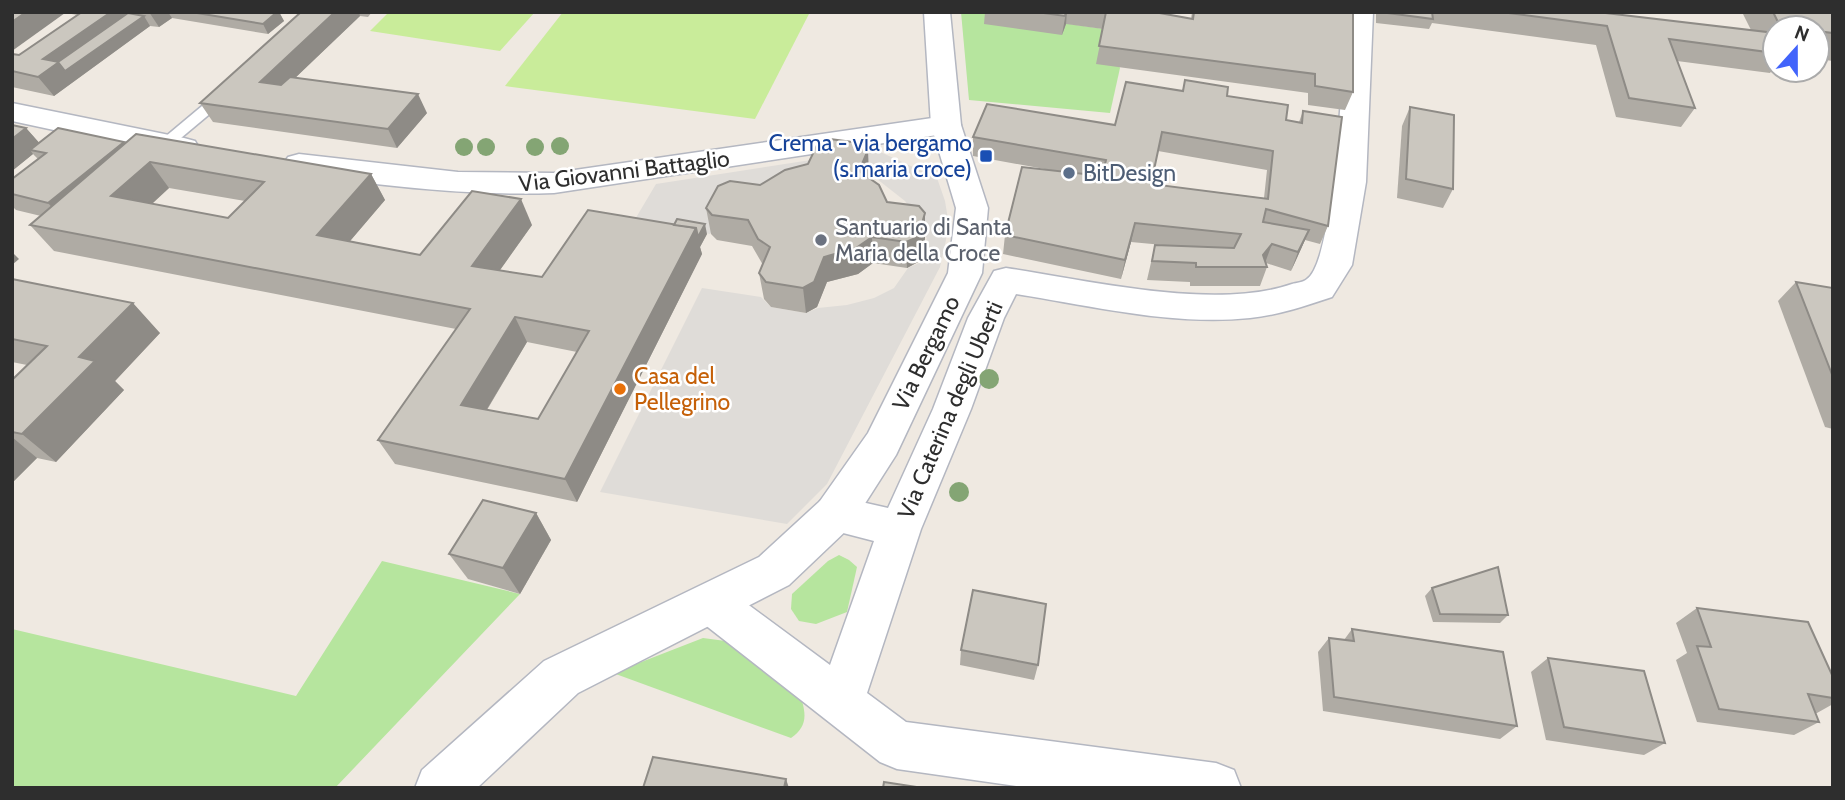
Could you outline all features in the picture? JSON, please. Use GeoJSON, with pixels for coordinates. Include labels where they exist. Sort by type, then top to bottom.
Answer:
{"type":"FeatureCollection","features":[{"type":"Feature","properties":{"kind":"street","name":"Via Bergamo"},"geometry":{"type":"LineString","coordinates":[[440,788],[561,677],[774,571],[835,514],[882,444],[965,273],[972,208],[946,125],[937,12]]}},
{"type":"Feature","properties":{"kind":"street","name":"Via Caterina degli Uberti"},"geometry":{"type":"LineString","coordinates":[[835,514],[901,529],[953,409],[986,318],[1006,279],[1177,304],[1241,305],[1265,302],[1320,288],[1335,265],[1350,182],[1360,12]]}},
{"type":"Feature","properties":{"kind":"street"},"geometry":{"type":"LineString","coordinates":[[12,112],[164,145],[219,152]]}},
{"type":"Feature","properties":{"kind":"street","name":"Via Giovanni Battaglio"},"geometry":{"type":"LineString","coordinates":[[273,160],[408,179],[504,186],[554,183],[946,125]]}},
{"type":"Feature","properties":{"kind":"street"},"geometry":{"type":"LineString","coordinates":[[840,702],[901,529]]}},
{"type":"Feature","properties":{"kind":"street"},"geometry":{"type":"LineString","coordinates":[[712,603],[897,745],[1216,788]]}},
{"type":"Feature","properties":{"kind":"lane"},"geometry":{"type":"LineString","coordinates":[[164,145],[236,85]]}},
{"type":"Feature","properties":{"kind":"green space"},"geometry":{"type":"Polygon","coordinates":[[[389,12],[535,12],[500,51],[370,31],[389,12]]]}},
{"type":"Feature","properties":{"kind":"green space"},"geometry":{"type":"Polygon","coordinates":[[[563,12],[810,12],[755,119],[505,86],[563,12]]]}},
{"type":"Feature","properties":{"kind":"green space"},"geometry":{"type":"Polygon","coordinates":[[[961,12],[989,12],[1104,29],[1120,68],[1110,113],[969,100],[961,12]]]}},
{"type":"Feature","properties":{"kind":"green space"},"geometry":{"type":"Polygon","coordinates":[[[839,555],[857,567],[847,612],[816,624],[799,621],[791,609],[792,594],[828,561],[839,555]]]}},
{"type":"Feature","properties":{"kind":"green space"},"geometry":{"type":"Polygon","coordinates":[[[382,561],[520,594],[335,788],[12,788],[12,629],[296,696],[382,561]]]}},
{"type":"Feature","properties":{"kind":"green space"},"geometry":{"type":"Polygon","coordinates":[[[703,638],[733,642],[802,701],[804,722],[796,734],[791,738],[613,673],[703,638]]]}},
{"type":"Feature","properties":{"kind":"shaded area"},"geometry":{"type":"Polygon","coordinates":[[[876,150],[937,178],[948,219],[946,240],[940,267],[827,484],[787,524],[600,492],[702,288],[761,297],[771,307],[806,313],[818,308],[847,305],[874,298],[894,288],[908,268],[919,263],[927,238],[920,231],[914,213],[905,201],[863,168],[723,211],[710,234],[634,221],[656,184],[876,150]]]}},
{"type":"Feature","properties":{"kind":"building"},"geometry":{"type":"Polygon","coordinates":[[[12,12],[26,12],[12,22],[12,12]]]}},
{"type":"Feature","properties":{"kind":"building"},"geometry":{"type":"Polygon","coordinates":[[[82,12],[111,12],[43,59],[59,62],[38,77],[12,71],[12,54],[19,55],[82,12]]]}},
{"type":"Feature","properties":{"kind":"building"},"geometry":{"type":"Polygon","coordinates":[[[191,12],[277,12],[263,24],[191,12]]]}},
{"type":"Feature","properties":{"kind":"building"},"geometry":{"type":"Polygon","coordinates":[[[301,12],[335,12],[260,82],[281,85],[290,77],[418,94],[388,129],[200,103],[301,12]]]}},
{"type":"Feature","properties":{"kind":"building"},"geometry":{"type":"Polygon","coordinates":[[[1036,12],[1066,12],[1065,16],[1036,12]]]}},
{"type":"Feature","properties":{"kind":"building"},"geometry":{"type":"Polygon","coordinates":[[[1106,12],[1154,12],[1193,19],[1194,12],[1353,12],[1353,92],[1315,86],[1315,74],[1099,46],[1106,12]]]}},
{"type":"Feature","properties":{"kind":"building"},"geometry":{"type":"Polygon","coordinates":[[[1380,12],[1432,12],[1433,19],[1380,12]]]}},
{"type":"Feature","properties":{"kind":"building"},"geometry":{"type":"Polygon","coordinates":[[[1501,12],[1597,12],[1761,31],[1761,51],[1669,39],[1695,108],[1629,98],[1607,26],[1501,12]]]}},
{"type":"Feature","properties":{"kind":"building"},"geometry":{"type":"Polygon","coordinates":[[[1773,12],[1833,12],[1833,33],[1831,14],[1773,12]]]}},
{"type":"Feature","properties":{"kind":"building"},"geometry":{"type":"Polygon","coordinates":[[[128,13],[144,16],[65,71],[58,62],[128,13]]]}},
{"type":"Feature","properties":{"kind":"building"},"geometry":{"type":"Polygon","coordinates":[[[1185,80],[1228,87],[1227,96],[1288,105],[1286,120],[1302,123],[1303,111],[1342,117],[1328,226],[1266,209],[1263,222],[1309,230],[1298,252],[1272,244],[1263,255],[1267,267],[1196,267],[1196,263],[1152,261],[1155,245],[1234,248],[1241,234],[1135,223],[1125,260],[1005,235],[1022,167],[1102,176],[1106,160],[973,137],[987,104],[1115,125],[1126,82],[1183,91],[1185,80]],[[1162,132],[1151,184],[1268,199],[1273,151],[1162,132]]]}},
{"type":"Feature","properties":{"kind":"building"},"geometry":{"type":"Polygon","coordinates":[[[1410,107],[1454,115],[1453,189],[1406,179],[1410,107]]]}},
{"type":"Feature","properties":{"kind":"building"},"geometry":{"type":"Polygon","coordinates":[[[12,125],[26,128],[12,139],[12,125]]]}},
{"type":"Feature","properties":{"kind":"building"},"geometry":{"type":"Polygon","coordinates":[[[58,128],[124,142],[48,203],[12,194],[12,179],[46,153],[30,150],[58,128]]]}},
{"type":"Feature","properties":{"kind":"building"},"geometry":{"type":"Polygon","coordinates":[[[136,134],[371,174],[317,235],[420,255],[472,191],[521,199],[472,266],[542,277],[588,210],[696,228],[565,479],[378,440],[470,309],[30,225],[136,134]],[[150,162],[111,196],[228,218],[264,182],[150,162]],[[515,317],[461,405],[538,419],[589,331],[515,317]]]}},
{"type":"Feature","properties":{"kind":"building","name":"Santuario di Santa Maria della Croce"},"geometry":{"type":"Polygon","coordinates":[[[830,139],[860,143],[868,150],[859,171],[879,185],[887,202],[919,206],[925,213],[918,237],[906,242],[872,237],[856,248],[824,257],[814,282],[803,288],[766,282],[759,273],[770,247],[758,239],[748,220],[712,215],[706,208],[718,186],[730,181],[760,185],[785,170],[808,164],[818,143],[830,139]]]}},
{"type":"Feature","properties":{"kind":"building"},"geometry":{"type":"Polygon","coordinates":[[[677,219],[705,224],[698,237],[696,228],[674,225],[677,219]]]}},
{"type":"Feature","properties":{"kind":"building"},"geometry":{"type":"Polygon","coordinates":[[[12,279],[133,303],[79,357],[95,361],[22,434],[12,432],[12,380],[47,346],[12,339],[12,279]]]}},
{"type":"Feature","properties":{"kind":"building"},"geometry":{"type":"Polygon","coordinates":[[[1796,282],[1833,288],[1833,377],[1796,282]]]}},
{"type":"Feature","properties":{"kind":"building"},"geometry":{"type":"Polygon","coordinates":[[[483,500],[536,513],[503,568],[449,554],[483,500]]]}},
{"type":"Feature","properties":{"kind":"building"},"geometry":{"type":"Polygon","coordinates":[[[1498,567],[1508,615],[1440,614],[1432,588],[1498,567]]]}},
{"type":"Feature","properties":{"kind":"building"},"geometry":{"type":"Polygon","coordinates":[[[973,590],[1046,604],[1038,665],[961,650],[973,590]]]}},
{"type":"Feature","properties":{"kind":"building"},"geometry":{"type":"Polygon","coordinates":[[[1697,608],[1808,622],[1833,677],[1833,698],[1808,694],[1819,722],[1719,709],[1697,646],[1711,647],[1697,608]]]}},
{"type":"Feature","properties":{"kind":"building"},"geometry":{"type":"Polygon","coordinates":[[[1352,629],[1503,652],[1517,726],[1334,697],[1329,638],[1354,641],[1352,629]]]}},
{"type":"Feature","properties":{"kind":"building"},"geometry":{"type":"Polygon","coordinates":[[[1548,658],[1644,671],[1665,743],[1564,727],[1548,658]]]}},
{"type":"Feature","properties":{"kind":"building"},"geometry":{"type":"Polygon","coordinates":[[[653,757],[786,779],[784,788],[643,788],[653,757]]]}},
{"type":"Feature","properties":{"kind":"building"},"geometry":{"type":"Polygon","coordinates":[[[884,782],[923,788],[883,788],[884,782]]]}},
{"type":"Feature","properties":{"kind":"place","name":"Crema - via bergamo (s.maria croce)"},"geometry":{"type":"Point","coordinates":[986,156]}},
{"type":"Feature","properties":{"kind":"place","name":"BitDesign"},"geometry":{"type":"Point","coordinates":[1069,173]}},
{"type":"Feature","properties":{"kind":"place","name":"Santuario di Santa Maria della Croce"},"geometry":{"type":"Point","coordinates":[821,240]}},
{"type":"Feature","properties":{"kind":"place","name":"Casa del Pellegrino"},"geometry":{"type":"Point","coordinates":[620,389]}}]}
